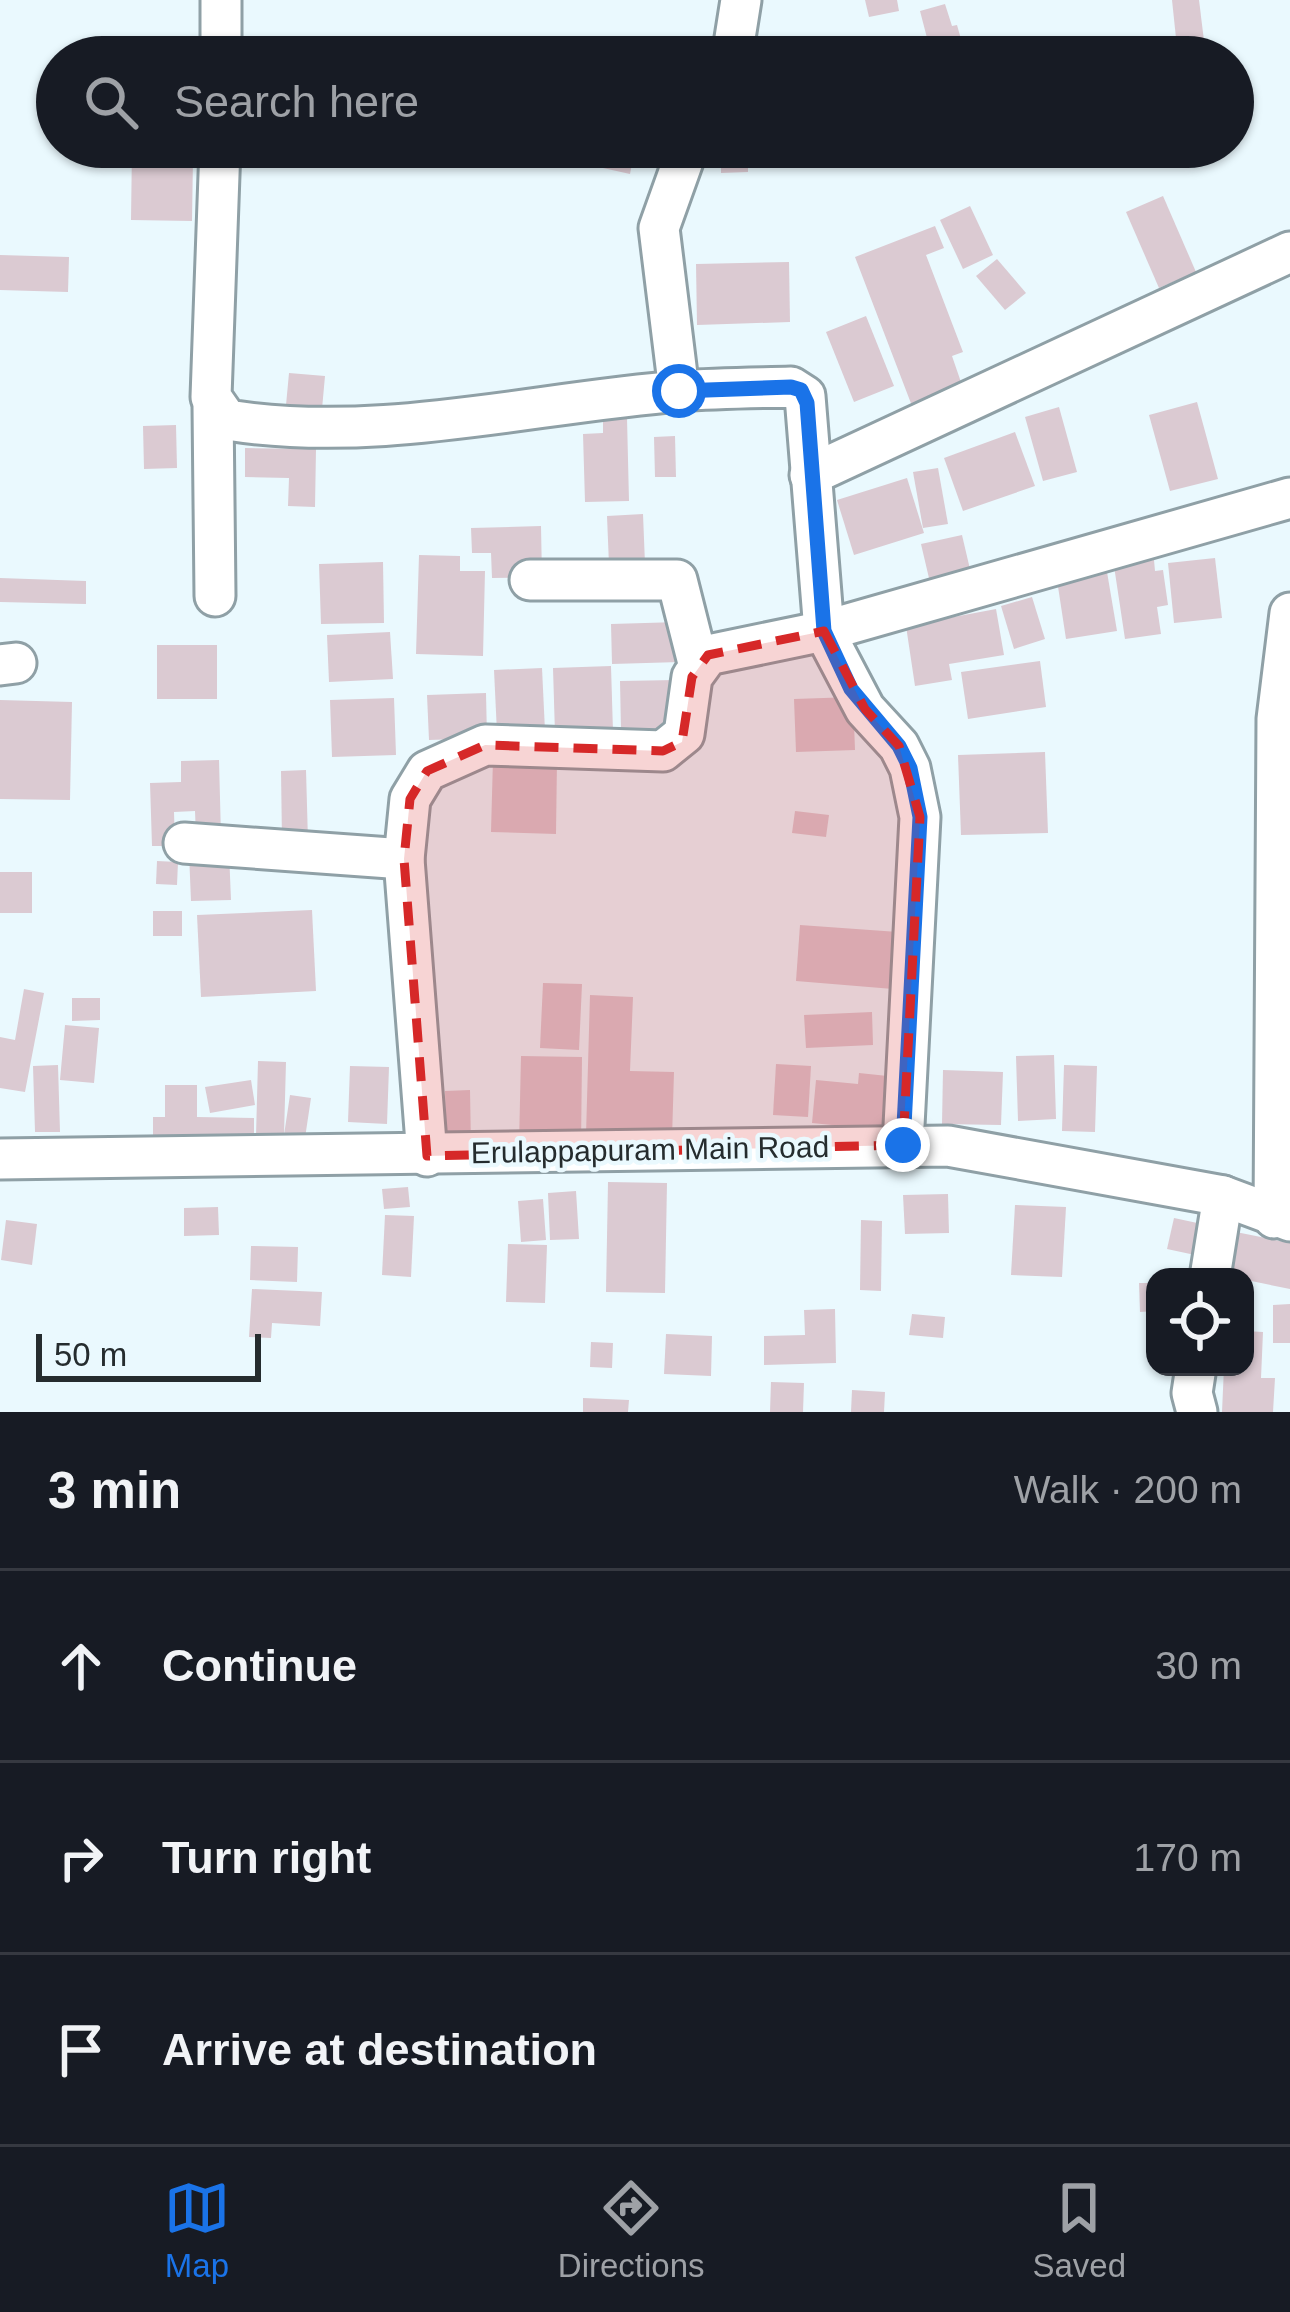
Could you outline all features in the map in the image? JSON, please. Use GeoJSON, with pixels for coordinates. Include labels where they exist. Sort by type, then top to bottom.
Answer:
{"type":"FeatureCollection","features":[{"type":"Feature","properties":{"kind":"street"},"geometry":{"type":"LineString","coordinates":[[221,0],[221,36]]}},
{"type":"Feature","properties":{"kind":"street"},"geometry":{"type":"LineString","coordinates":[[735,36],[741,0]]}},
{"type":"Feature","properties":{"kind":"street"},"geometry":{"type":"LineString","coordinates":[[215,596],[213,406],[219,168]]}},
{"type":"Feature","properties":{"kind":"street"},"geometry":{"type":"LineString","coordinates":[[679,391],[658,228],[680,168]]}},
{"type":"Feature","properties":{"kind":"street"},"geometry":{"type":"LineString","coordinates":[[810,475],[1290,252]]}},
{"type":"Feature","properties":{"kind":"street"},"geometry":{"type":"LineString","coordinates":[[213,406],[227,420],[243,422],[389,424],[679,391],[801,390],[807,403],[824,631],[858,699],[899,746],[910,768],[920,817],[903,1145]]}},
{"type":"Feature","properties":{"kind":"street"},"geometry":{"type":"LineString","coordinates":[[698,663],[708,655],[824,631],[1290,498]]}},
{"type":"Feature","properties":{"kind":"street"},"geometry":{"type":"LineString","coordinates":[[427,1156],[404,859],[410,800],[427,771],[484,745],[663,751],[684,734],[698,663],[677,580],[530,580]]}},
{"type":"Feature","properties":{"kind":"street"},"geometry":{"type":"LineString","coordinates":[[1282,1220],[1284,719],[1290,613]]}},
{"type":"Feature","properties":{"kind":"street"},"geometry":{"type":"LineString","coordinates":[[184,843],[404,859]]}},
{"type":"Feature","properties":{"kind":"street","name":"Erulappapuram Main Road"},"geometry":{"type":"LineString","coordinates":[[0,1159],[948,1146],[1222,1196],[1282,1220]]}},
{"type":"Feature","properties":{"kind":"street"},"geometry":{"type":"LineString","coordinates":[[1211,1268],[1222,1196]]}},
{"type":"Feature","properties":{"kind":"street"},"geometry":{"type":"LineString","coordinates":[[1195,1376],[1192,1393],[1197,1412]]}},
{"type":"Feature","properties":{"kind":"highlighted area"},"geometry":{"type":"Polygon","coordinates":[[[824,631],[865,709],[899,746],[920,817],[903,1145],[427,1156],[404,859],[410,799],[427,771],[485,745],[663,751],[682,742],[692,677],[708,655],[824,631]]]}},
{"type":"Feature","properties":{"kind":"building"},"geometry":{"type":"Polygon","coordinates":[[[865,0],[897,0],[899,11],[869,17],[865,0]]]}},
{"type":"Feature","properties":{"kind":"building"},"geometry":{"type":"Polygon","coordinates":[[[1172,0],[1199,0],[1203,36],[1176,36],[1172,0]]]}},
{"type":"Feature","properties":{"kind":"building"},"geometry":{"type":"Polygon","coordinates":[[[945,4],[960,36],[927,36],[920,11],[945,4]]]}},
{"type":"Feature","properties":{"kind":"building"},"geometry":{"type":"Polygon","coordinates":[[[132,168],[193,168],[192,221],[131,220],[132,168]]]}},
{"type":"Feature","properties":{"kind":"building"},"geometry":{"type":"Polygon","coordinates":[[[721,168],[748,168],[748,172],[721,173],[721,168]]]}},
{"type":"Feature","properties":{"kind":"building"},"geometry":{"type":"Polygon","coordinates":[[[1163,196],[1196,272],[1159,288],[1126,212],[1163,196]]]}},
{"type":"Feature","properties":{"kind":"building"},"geometry":{"type":"Polygon","coordinates":[[[970,206],[993,255],[963,269],[940,220],[970,206]]]}},
{"type":"Feature","properties":{"kind":"building"},"geometry":{"type":"Polygon","coordinates":[[[935,226],[944,248],[926,255],[963,352],[952,356],[963,388],[912,406],[855,257],[935,226]]]}},
{"type":"Feature","properties":{"kind":"building"},"geometry":{"type":"Polygon","coordinates":[[[0,255],[69,257],[68,292],[0,290],[0,255]]]}},
{"type":"Feature","properties":{"kind":"building"},"geometry":{"type":"Polygon","coordinates":[[[997,259],[1026,293],[1005,310],[976,276],[997,259]]]}},
{"type":"Feature","properties":{"kind":"building"},"geometry":{"type":"Polygon","coordinates":[[[789,262],[790,322],[697,325],[696,264],[789,262]]]}},
{"type":"Feature","properties":{"kind":"building"},"geometry":{"type":"Polygon","coordinates":[[[866,316],[894,386],[854,402],[826,332],[866,316]]]}},
{"type":"Feature","properties":{"kind":"building"},"geometry":{"type":"Polygon","coordinates":[[[289,373],[325,376],[321,420],[285,416],[289,373]]]}},
{"type":"Feature","properties":{"kind":"building"},"geometry":{"type":"Polygon","coordinates":[[[1197,402],[1218,479],[1170,491],[1149,415],[1197,402]]]}},
{"type":"Feature","properties":{"kind":"building"},"geometry":{"type":"Polygon","coordinates":[[[1059,407],[1077,472],[1043,481],[1025,417],[1059,407]]]}},
{"type":"Feature","properties":{"kind":"building"},"geometry":{"type":"Polygon","coordinates":[[[627,418],[629,501],[585,502],[583,434],[603,433],[603,419],[627,418]]]}},
{"type":"Feature","properties":{"kind":"building"},"geometry":{"type":"Polygon","coordinates":[[[176,425],[177,468],[144,469],[143,426],[176,425]]]}},
{"type":"Feature","properties":{"kind":"building"},"geometry":{"type":"Polygon","coordinates":[[[1015,432],[1035,486],[963,511],[944,458],[1015,432]]]}},
{"type":"Feature","properties":{"kind":"building"},"geometry":{"type":"Polygon","coordinates":[[[675,436],[676,477],[655,477],[654,437],[675,436]]]}},
{"type":"Feature","properties":{"kind":"building"},"geometry":{"type":"Polygon","coordinates":[[[245,448],[316,449],[315,507],[288,506],[289,478],[245,477],[245,448]]]}},
{"type":"Feature","properties":{"kind":"building"},"geometry":{"type":"Polygon","coordinates":[[[938,468],[948,524],[923,528],[913,472],[938,468]]]}},
{"type":"Feature","properties":{"kind":"building"},"geometry":{"type":"Polygon","coordinates":[[[907,478],[924,533],[854,555],[837,500],[907,478]]]}},
{"type":"Feature","properties":{"kind":"building"},"geometry":{"type":"Polygon","coordinates":[[[643,514],[645,564],[609,565],[607,516],[643,514]]]}},
{"type":"Feature","properties":{"kind":"building"},"geometry":{"type":"Polygon","coordinates":[[[541,526],[542,577],[492,578],[491,553],[472,553],[471,528],[541,526]]]}},
{"type":"Feature","properties":{"kind":"building"},"geometry":{"type":"Polygon","coordinates":[[[962,535],[973,582],[932,591],[921,544],[962,535]]]}},
{"type":"Feature","properties":{"kind":"building"},"geometry":{"type":"Polygon","coordinates":[[[419,555],[460,556],[460,571],[485,571],[483,656],[416,654],[419,555]]]}},
{"type":"Feature","properties":{"kind":"building"},"geometry":{"type":"Polygon","coordinates":[[[1215,558],[1222,618],[1174,623],[1168,563],[1215,558]]]}},
{"type":"Feature","properties":{"kind":"building"},"geometry":{"type":"Polygon","coordinates":[[[1154,560],[1155,571],[1163,570],[1168,605],[1157,607],[1161,634],[1125,639],[1114,566],[1154,560]]]}},
{"type":"Feature","properties":{"kind":"building"},"geometry":{"type":"Polygon","coordinates":[[[383,562],[384,623],[321,624],[319,564],[383,562]]]}},
{"type":"Feature","properties":{"kind":"building"},"geometry":{"type":"Polygon","coordinates":[[[1107,572],[1117,631],[1066,639],[1057,580],[1107,572]]]}},
{"type":"Feature","properties":{"kind":"building"},"geometry":{"type":"Polygon","coordinates":[[[0,578],[86,581],[86,604],[0,602],[0,578]]]}},
{"type":"Feature","properties":{"kind":"building"},"geometry":{"type":"Polygon","coordinates":[[[1032,597],[1045,639],[1014,649],[1001,606],[1032,597]]]}},
{"type":"Feature","properties":{"kind":"building"},"geometry":{"type":"Polygon","coordinates":[[[996,609],[1004,655],[949,664],[952,680],[915,686],[906,626],[996,609]]]}},
{"type":"Feature","properties":{"kind":"building"},"geometry":{"type":"Polygon","coordinates":[[[679,622],[680,662],[612,664],[611,624],[679,622]]]}},
{"type":"Feature","properties":{"kind":"building"},"geometry":{"type":"Polygon","coordinates":[[[390,632],[393,679],[329,682],[327,635],[390,632]]]}},
{"type":"Feature","properties":{"kind":"building"},"geometry":{"type":"Polygon","coordinates":[[[157,645],[217,645],[217,699],[157,699],[157,645]]]}},
{"type":"Feature","properties":{"kind":"building"},"geometry":{"type":"Polygon","coordinates":[[[1040,661],[1046,707],[968,719],[961,672],[1040,661]]]}},
{"type":"Feature","properties":{"kind":"building"},"geometry":{"type":"Polygon","coordinates":[[[611,666],[613,732],[555,734],[553,668],[611,666]]]}},
{"type":"Feature","properties":{"kind":"building"},"geometry":{"type":"Polygon","coordinates":[[[542,668],[545,731],[497,733],[494,670],[542,668]]]}},
{"type":"Feature","properties":{"kind":"building"},"geometry":{"type":"Polygon","coordinates":[[[676,680],[677,729],[621,730],[620,681],[676,680]]]}},
{"type":"Feature","properties":{"kind":"building"},"geometry":{"type":"Polygon","coordinates":[[[486,693],[487,738],[429,740],[427,695],[486,693]]]}},
{"type":"Feature","properties":{"kind":"building"},"geometry":{"type":"Polygon","coordinates":[[[853,697],[855,750],[796,752],[794,699],[853,697]]]}},
{"type":"Feature","properties":{"kind":"building"},"geometry":{"type":"Polygon","coordinates":[[[394,698],[396,755],[332,757],[330,700],[394,698]]]}},
{"type":"Feature","properties":{"kind":"building"},"geometry":{"type":"Polygon","coordinates":[[[0,700],[72,702],[70,800],[0,799],[0,700]]]}},
{"type":"Feature","properties":{"kind":"building"},"geometry":{"type":"Polygon","coordinates":[[[1045,752],[1048,833],[961,835],[958,755],[1045,752]]]}},
{"type":"Feature","properties":{"kind":"building"},"geometry":{"type":"Polygon","coordinates":[[[493,759],[557,760],[556,834],[491,832],[493,759]]]}},
{"type":"Feature","properties":{"kind":"building"},"geometry":{"type":"Polygon","coordinates":[[[219,760],[221,836],[196,837],[195,811],[174,812],[175,846],[152,846],[150,783],[181,782],[181,761],[219,760]]]}},
{"type":"Feature","properties":{"kind":"building"},"geometry":{"type":"Polygon","coordinates":[[[306,770],[308,841],[282,841],[281,771],[306,770]]]}},
{"type":"Feature","properties":{"kind":"building"},"geometry":{"type":"Polygon","coordinates":[[[795,811],[829,815],[826,837],[792,833],[795,811]]]}},
{"type":"Feature","properties":{"kind":"building"},"geometry":{"type":"Polygon","coordinates":[[[229,852],[231,900],[191,901],[189,853],[229,852]]]}},
{"type":"Feature","properties":{"kind":"building"},"geometry":{"type":"Polygon","coordinates":[[[157,861],[178,862],[177,885],[156,884],[157,861]]]}},
{"type":"Feature","properties":{"kind":"building"},"geometry":{"type":"Polygon","coordinates":[[[0,872],[32,872],[32,913],[0,913],[0,872]]]}},
{"type":"Feature","properties":{"kind":"building"},"geometry":{"type":"Polygon","coordinates":[[[312,910],[316,991],[201,997],[197,915],[312,910]]]}},
{"type":"Feature","properties":{"kind":"building"},"geometry":{"type":"Polygon","coordinates":[[[153,911],[182,911],[182,936],[153,936],[153,911]]]}},
{"type":"Feature","properties":{"kind":"building"},"geometry":{"type":"Polygon","coordinates":[[[800,925],[898,932],[893,989],[796,981],[800,925]]]}},
{"type":"Feature","properties":{"kind":"building"},"geometry":{"type":"Polygon","coordinates":[[[543,983],[582,984],[579,1050],[540,1048],[543,983]]]}},
{"type":"Feature","properties":{"kind":"building"},"geometry":{"type":"Polygon","coordinates":[[[24,989],[44,993],[25,1092],[0,1088],[0,1037],[15,1040],[24,989]]]}},
{"type":"Feature","properties":{"kind":"building"},"geometry":{"type":"Polygon","coordinates":[[[590,995],[633,997],[630,1071],[674,1072],[672,1138],[586,1135],[590,995]]]}},
{"type":"Feature","properties":{"kind":"building"},"geometry":{"type":"Polygon","coordinates":[[[72,998],[100,998],[100,1020],[72,1021],[72,998]]]}},
{"type":"Feature","properties":{"kind":"building"},"geometry":{"type":"Polygon","coordinates":[[[872,1012],[873,1045],[806,1048],[804,1015],[872,1012]]]}},
{"type":"Feature","properties":{"kind":"building"},"geometry":{"type":"Polygon","coordinates":[[[65,1025],[99,1028],[94,1083],[60,1080],[65,1025]]]}},
{"type":"Feature","properties":{"kind":"building"},"geometry":{"type":"Polygon","coordinates":[[[1054,1055],[1056,1119],[1018,1121],[1016,1056],[1054,1055]]]}},
{"type":"Feature","properties":{"kind":"building"},"geometry":{"type":"Polygon","coordinates":[[[521,1056],[582,1057],[581,1146],[519,1145],[521,1056]]]}},
{"type":"Feature","properties":{"kind":"building"},"geometry":{"type":"Polygon","coordinates":[[[258,1061],[286,1062],[284,1135],[290,1095],[311,1098],[305,1138],[256,1136],[258,1061]]]}},
{"type":"Feature","properties":{"kind":"building"},"geometry":{"type":"Polygon","coordinates":[[[776,1064],[811,1066],[808,1117],[773,1115],[776,1064]]]}},
{"type":"Feature","properties":{"kind":"building"},"geometry":{"type":"Polygon","coordinates":[[[58,1065],[60,1132],[35,1132],[33,1066],[58,1065]]]}},
{"type":"Feature","properties":{"kind":"building"},"geometry":{"type":"Polygon","coordinates":[[[1064,1065],[1097,1066],[1095,1132],[1062,1131],[1064,1065]]]}},
{"type":"Feature","properties":{"kind":"building"},"geometry":{"type":"Polygon","coordinates":[[[350,1066],[389,1067],[387,1124],[348,1122],[350,1066]]]}},
{"type":"Feature","properties":{"kind":"building"},"geometry":{"type":"Polygon","coordinates":[[[943,1070],[1003,1072],[1001,1125],[942,1124],[943,1070]]]}},
{"type":"Feature","properties":{"kind":"building"},"geometry":{"type":"Polygon","coordinates":[[[859,1073],[897,1077],[891,1131],[812,1123],[816,1080],[858,1084],[859,1073]]]}},
{"type":"Feature","properties":{"kind":"building"},"geometry":{"type":"Polygon","coordinates":[[[251,1080],[255,1105],[210,1113],[205,1087],[251,1080]]]}},
{"type":"Feature","properties":{"kind":"building"},"geometry":{"type":"Polygon","coordinates":[[[165,1085],[197,1085],[197,1117],[254,1118],[254,1146],[153,1144],[153,1117],[165,1117],[165,1085]]]}},
{"type":"Feature","properties":{"kind":"building"},"geometry":{"type":"Polygon","coordinates":[[[470,1090],[471,1147],[446,1147],[445,1091],[470,1090]]]}},
{"type":"Feature","properties":{"kind":"building"},"geometry":{"type":"Polygon","coordinates":[[[608,1182],[667,1183],[665,1293],[606,1292],[608,1182]]]}},
{"type":"Feature","properties":{"kind":"building"},"geometry":{"type":"Polygon","coordinates":[[[408,1187],[410,1207],[384,1209],[382,1189],[408,1187]]]}},
{"type":"Feature","properties":{"kind":"building"},"geometry":{"type":"Polygon","coordinates":[[[576,1191],[579,1239],[550,1240],[548,1193],[576,1191]]]}},
{"type":"Feature","properties":{"kind":"building"},"geometry":{"type":"Polygon","coordinates":[[[948,1194],[949,1233],[905,1234],[903,1195],[948,1194]]]}},
{"type":"Feature","properties":{"kind":"building"},"geometry":{"type":"Polygon","coordinates":[[[543,1199],[546,1240],[521,1242],[518,1201],[543,1199]]]}},
{"type":"Feature","properties":{"kind":"building"},"geometry":{"type":"Polygon","coordinates":[[[1015,1205],[1066,1207],[1062,1277],[1011,1275],[1015,1205]]]}},
{"type":"Feature","properties":{"kind":"building"},"geometry":{"type":"Polygon","coordinates":[[[218,1207],[219,1235],[184,1236],[184,1208],[218,1207]]]}},
{"type":"Feature","properties":{"kind":"building"},"geometry":{"type":"Polygon","coordinates":[[[385,1215],[414,1216],[411,1277],[382,1275],[385,1215]]]}},
{"type":"Feature","properties":{"kind":"building"},"geometry":{"type":"Polygon","coordinates":[[[1174,1218],[1202,1224],[1195,1255],[1167,1249],[1174,1218]]]}},
{"type":"Feature","properties":{"kind":"building"},"geometry":{"type":"Polygon","coordinates":[[[6,1220],[37,1224],[32,1265],[1,1260],[6,1220]]]}},
{"type":"Feature","properties":{"kind":"building"},"geometry":{"type":"Polygon","coordinates":[[[861,1220],[882,1221],[881,1291],[860,1290],[861,1220]]]}},
{"type":"Feature","properties":{"kind":"building"},"geometry":{"type":"Polygon","coordinates":[[[1231,1231],[1290,1243],[1290,1289],[1254,1282],[1254,1268],[1223,1268],[1231,1231]]]}},
{"type":"Feature","properties":{"kind":"building"},"geometry":{"type":"Polygon","coordinates":[[[508,1244],[547,1245],[545,1303],[506,1302],[508,1244]]]}},
{"type":"Feature","properties":{"kind":"building"},"geometry":{"type":"Polygon","coordinates":[[[251,1246],[298,1247],[297,1282],[250,1280],[251,1246]]]}},
{"type":"Feature","properties":{"kind":"building"},"geometry":{"type":"Polygon","coordinates":[[[1139,1283],[1146,1283],[1146,1312],[1140,1312],[1139,1283]]]}},
{"type":"Feature","properties":{"kind":"building"},"geometry":{"type":"Polygon","coordinates":[[[252,1289],[322,1292],[320,1326],[272,1323],[271,1338],[249,1337],[252,1289]]]}},
{"type":"Feature","properties":{"kind":"building"},"geometry":{"type":"Polygon","coordinates":[[[1290,1304],[1290,1343],[1273,1343],[1273,1305],[1290,1304]]]}},
{"type":"Feature","properties":{"kind":"building"},"geometry":{"type":"Polygon","coordinates":[[[835,1309],[836,1363],[764,1365],[764,1336],[805,1335],[804,1310],[835,1309]]]}},
{"type":"Feature","properties":{"kind":"building"},"geometry":{"type":"Polygon","coordinates":[[[912,1314],[945,1317],[943,1338],[909,1335],[912,1314]]]}},
{"type":"Feature","properties":{"kind":"building"},"geometry":{"type":"Polygon","coordinates":[[[1254,1332],[1263,1332],[1261,1378],[1275,1378],[1273,1412],[1222,1412],[1224,1376],[1254,1376],[1254,1332]]]}},
{"type":"Feature","properties":{"kind":"building"},"geometry":{"type":"Polygon","coordinates":[[[666,1334],[712,1336],[711,1376],[664,1374],[666,1334]]]}},
{"type":"Feature","properties":{"kind":"building"},"geometry":{"type":"Polygon","coordinates":[[[591,1342],[613,1343],[612,1368],[590,1367],[591,1342]]]}},
{"type":"Feature","properties":{"kind":"building"},"geometry":{"type":"Polygon","coordinates":[[[771,1382],[804,1383],[803,1412],[770,1412],[771,1382]]]}},
{"type":"Feature","properties":{"kind":"building"},"geometry":{"type":"Polygon","coordinates":[[[852,1390],[885,1392],[884,1412],[851,1412],[852,1390]]]}},
{"type":"Feature","properties":{"kind":"building"},"geometry":{"type":"Polygon","coordinates":[[[583,1398],[629,1400],[628,1412],[583,1412],[583,1398]]]}},
{"type":"Feature","properties":{"kind":"route"},"geometry":{"type":"LineString","coordinates":[[679,391],[791,387],[805,396],[824,631],[851,689],[899,746],[910,768],[920,817],[903,1145]]}}]}
